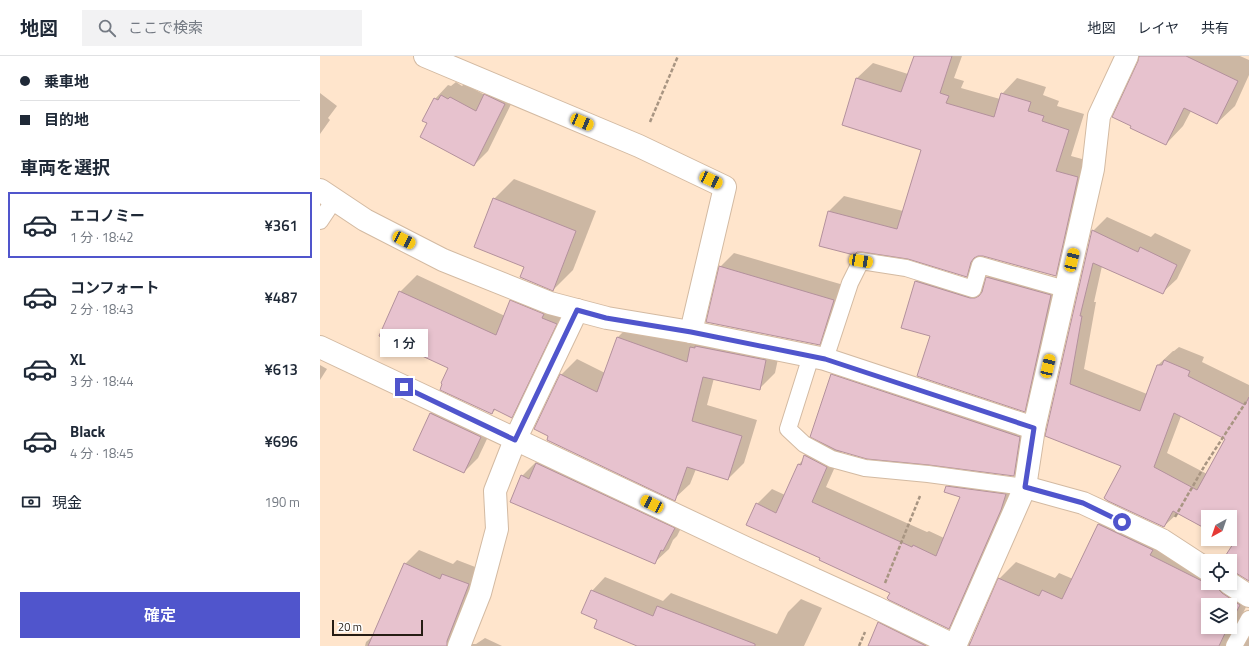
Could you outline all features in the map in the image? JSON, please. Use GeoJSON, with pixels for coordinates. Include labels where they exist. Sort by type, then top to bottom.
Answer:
{"type":"FeatureCollection","features":[{"type":"Feature","properties":{"kind":"street"},"geometry":{"type":"LineString","coordinates":[[425,56],[639,146],[725,187],[691,332]]}},
{"type":"Feature","properties":{"kind":"street"},"geometry":{"type":"LineString","coordinates":[[320,347],[515,440],[875,607],[955,646],[1025,487],[1034,428],[1092,169],[1099,116],[1127,56]]}},
{"type":"Feature","properties":{"kind":"street"},"geometry":{"type":"LineString","coordinates":[[327,195],[365,220],[443,260],[550,302],[606,318],[691,332],[818,357],[1034,428]]}},
{"type":"Feature","properties":{"kind":"street"},"geometry":{"type":"LineString","coordinates":[[459,646],[480,593],[497,529],[495,492],[515,440],[577,310]]}},
{"type":"Feature","properties":{"kind":"street"},"geometry":{"type":"LineString","coordinates":[[1025,487],[1083,503],[1162,540],[1201,565]]}},
{"type":"Feature","properties":{"kind":"street"},"geometry":{"type":"LineString","coordinates":[[1237,588],[1249,596]]}},
{"type":"Feature","properties":{"kind":"lane"},"geometry":{"type":"LineString","coordinates":[[320,221],[327,195]]}},
{"type":"Feature","properties":{"kind":"lane"},"geometry":{"type":"LineString","coordinates":[[1025,487],[928,474],[865,468],[832,460],[804,444],[788,429],[850,283],[861,261],[906,268],[973,288],[980,266],[1065,290]]}},
{"type":"Feature","properties":{"kind":"lane"},"geometry":{"type":"LineString","coordinates":[[1234,646],[1249,619]]}},
{"type":"Feature","properties":{"kind":"path"},"geometry":{"type":"LineString","coordinates":[[639,146],[678,56]]}},
{"type":"Feature","properties":{"kind":"path"},"geometry":{"type":"LineString","coordinates":[[1162,540],[1205,465],[1246,402]]}},
{"type":"Feature","properties":{"kind":"path"},"geometry":{"type":"LineString","coordinates":[[875,607],[928,474]]}},
{"type":"Feature","properties":{"kind":"building"},"geometry":{"type":"Polygon","coordinates":[[[914,56],[952,56],[940,93],[949,96],[946,103],[994,117],[1001,93],[1031,102],[1028,111],[1044,116],[1042,121],[1069,130],[1056,171],[1078,177],[1056,276],[983,256],[978,256],[971,262],[967,277],[908,259],[862,252],[857,252],[854,255],[819,246],[828,211],[897,229],[921,150],[842,125],[856,78],[901,92],[914,56]]]}},
{"type":"Feature","properties":{"kind":"building"},"geometry":{"type":"Polygon","coordinates":[[[1139,56],[1186,56],[1238,81],[1217,124],[1184,108],[1166,145],[1130,128],[1131,126],[1112,117],[1139,56]]]}},
{"type":"Feature","properties":{"kind":"building"},"geometry":{"type":"Polygon","coordinates":[[[484,94],[505,104],[474,166],[420,137],[427,123],[422,121],[434,98],[438,100],[441,95],[448,99],[450,97],[476,111],[484,94]]]}},
{"type":"Feature","properties":{"kind":"building"},"geometry":{"type":"Polygon","coordinates":[[[493,198],[576,231],[553,291],[520,277],[524,267],[474,247],[493,198]]]}},
{"type":"Feature","properties":{"kind":"building"},"geometry":{"type":"Polygon","coordinates":[[[1092,230],[1138,252],[1140,247],[1177,265],[1163,294],[1093,263],[1080,316],[1082,316],[1070,384],[1140,411],[1157,365],[1162,365],[1164,360],[1190,371],[1188,376],[1245,405],[1249,397],[1249,581],[1237,574],[1237,554],[1227,554],[1232,546],[1237,546],[1237,510],[1201,510],[1201,526],[1173,511],[1164,527],[1104,498],[1121,466],[1045,436],[1092,230]],[[1174,413],[1154,467],[1197,490],[1225,439],[1174,413]]]}},
{"type":"Feature","properties":{"kind":"building"},"geometry":{"type":"Polygon","coordinates":[[[719,266],[834,300],[820,345],[706,322],[719,266]]]}},
{"type":"Feature","properties":{"kind":"building"},"geometry":{"type":"Polygon","coordinates":[[[986,277],[1051,295],[1025,412],[917,376],[930,336],[901,328],[915,281],[970,298],[975,298],[982,292],[986,277]]]}},
{"type":"Feature","properties":{"kind":"building"},"geometry":{"type":"Polygon","coordinates":[[[399,291],[496,335],[510,300],[544,314],[542,318],[557,324],[512,418],[494,409],[492,414],[440,390],[441,383],[448,368],[379,336],[399,291]]]}},
{"type":"Feature","properties":{"kind":"building"},"geometry":{"type":"Polygon","coordinates":[[[617,337],[687,362],[690,347],[695,348],[695,346],[766,360],[760,390],[703,377],[692,421],[742,436],[728,480],[687,467],[675,501],[547,440],[548,436],[534,429],[560,374],[597,392],[617,337]]]}},
{"type":"Feature","properties":{"kind":"building"},"geometry":{"type":"Polygon","coordinates":[[[831,374],[1020,437],[1014,476],[867,459],[836,450],[810,437],[831,374]]]}},
{"type":"Feature","properties":{"kind":"building"},"geometry":{"type":"Polygon","coordinates":[[[430,413],[481,437],[464,473],[413,450],[430,413]]]}},
{"type":"Feature","properties":{"kind":"building"},"geometry":{"type":"Polygon","coordinates":[[[804,455],[827,467],[812,502],[912,547],[913,545],[936,556],[960,497],[944,492],[946,486],[1006,494],[1001,510],[949,629],[889,600],[887,598],[890,593],[819,560],[820,558],[746,525],[756,503],[776,513],[798,464],[801,465],[804,455]]]}},
{"type":"Feature","properties":{"kind":"building"},"geometry":{"type":"Polygon","coordinates":[[[536,463],[675,528],[663,551],[661,550],[655,564],[510,502],[521,475],[529,479],[536,463]]]}},
{"type":"Feature","properties":{"kind":"building"},"geometry":{"type":"Polygon","coordinates":[[[1098,524],[1153,550],[1150,555],[1201,580],[1201,590],[1219,590],[1230,598],[1201,598],[1201,634],[1225,634],[1219,646],[969,646],[998,578],[1039,596],[1042,590],[1062,599],[1098,524]]]}},
{"type":"Feature","properties":{"kind":"building"},"geometry":{"type":"Polygon","coordinates":[[[404,563],[440,579],[442,574],[469,584],[447,641],[447,646],[368,646],[404,563]]]}},
{"type":"Feature","properties":{"kind":"building"},"geometry":{"type":"Polygon","coordinates":[[[591,590],[653,616],[657,606],[755,644],[755,646],[637,646],[594,628],[597,620],[581,613],[591,590]]]}},
{"type":"Feature","properties":{"kind":"building"},"geometry":{"type":"Polygon","coordinates":[[[1237,603],[1240,605],[1237,611],[1237,603]]]}},
{"type":"Feature","properties":{"kind":"building"},"geometry":{"type":"Polygon","coordinates":[[[878,622],[926,646],[868,646],[878,622]]]}},
{"type":"Feature","properties":{"kind":"route"},"geometry":{"type":"LineString","coordinates":[[404,387],[515,440],[577,310],[606,318],[691,332],[825,359],[1034,428],[1025,487],[1083,503],[1122,522]]}}]}
